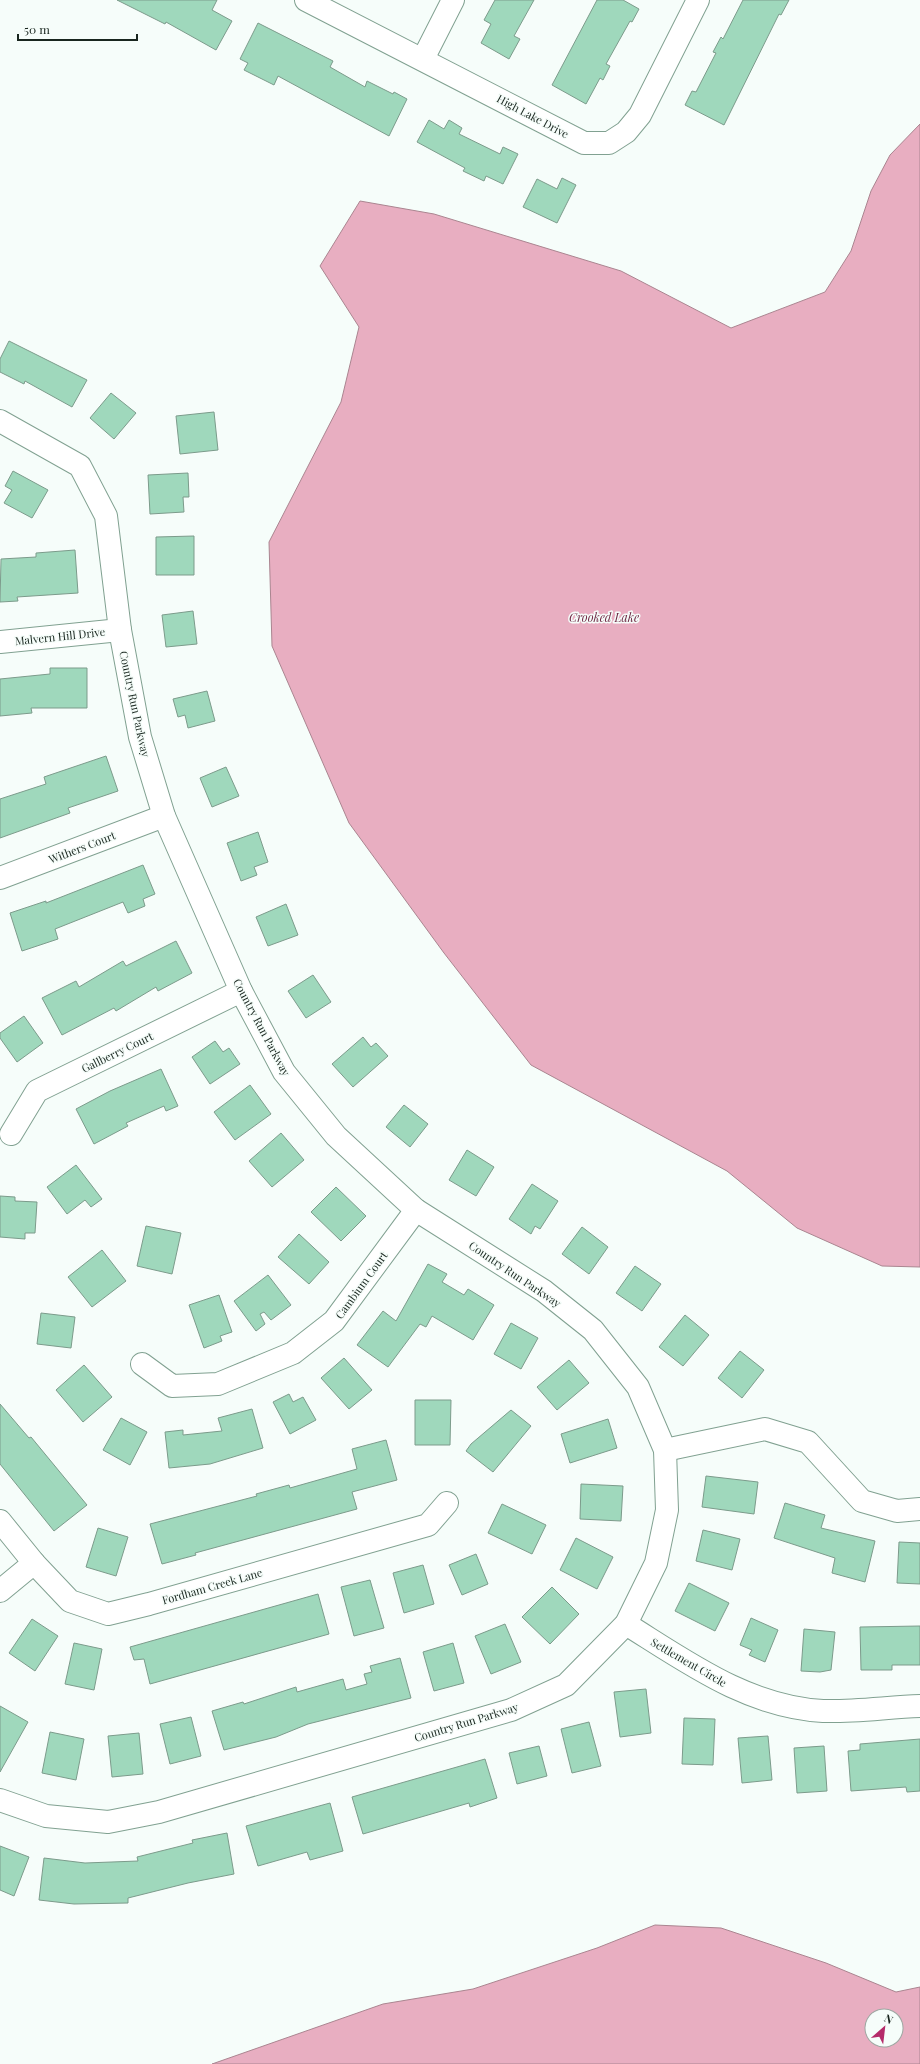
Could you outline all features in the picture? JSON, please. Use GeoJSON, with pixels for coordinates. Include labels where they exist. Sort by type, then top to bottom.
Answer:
{"type":"FeatureCollection","features":[{"type":"Feature","properties":{"kind":"street","name":"High Lake Drive"},"geometry":{"type":"LineString","coordinates":[[306,0],[584,143],[609,143],[626,132],[640,115],[698,0]]}},
{"type":"Feature","properties":{"kind":"street"},"geometry":{"type":"LineString","coordinates":[[423,59],[453,0]]}},
{"type":"Feature","properties":{"kind":"street","name":"Country Run Parkway"},"geometry":{"type":"LineString","coordinates":[[0,421],[80,466],[106,516],[120,630],[140,737],[164,816],[241,991],[284,1072],[336,1136],[416,1210],[544,1291],[593,1330],[638,1387],[665,1450],[666,1510],[656,1563],[626,1624],[566,1684],[511,1710],[160,1812],[108,1822],[46,1816],[0,1800]]}},
{"type":"Feature","properties":{"kind":"street","name":"Malvern Hill Drive"},"geometry":{"type":"LineString","coordinates":[[0,642],[120,630]]}},
{"type":"Feature","properties":{"kind":"street","name":"Withers Court"},"geometry":{"type":"LineString","coordinates":[[0,878],[164,816]]}},
{"type":"Feature","properties":{"kind":"street","name":"Gallberry Court"},"geometry":{"type":"LineString","coordinates":[[11,1134],[37,1091],[241,991]]}},
{"type":"Feature","properties":{"kind":"street","name":"Cambium Court"},"geometry":{"type":"LineString","coordinates":[[142,1364],[172,1386],[218,1384],[293,1353],[334,1322],[416,1210]]}},
{"type":"Feature","properties":{"kind":"street"},"geometry":{"type":"LineString","coordinates":[[665,1450],[765,1428],[808,1442],[862,1501],[897,1511],[920,1509]]}},
{"type":"Feature","properties":{"kind":"street","name":"Fordham Creek Lane"},"geometry":{"type":"LineString","coordinates":[[0,1521],[34,1563],[70,1601],[108,1614],[149,1604],[428,1525],[447,1503]]}},
{"type":"Feature","properties":{"kind":"street"},"geometry":{"type":"LineString","coordinates":[[0,1591],[34,1563]]}},
{"type":"Feature","properties":{"kind":"street","name":"Settlement Circle"},"geometry":{"type":"LineString","coordinates":[[626,1624],[715,1680],[768,1702],[823,1711],[920,1706]]}},
{"type":"Feature","properties":{"kind":"water","name":"Crooked Lake"},"geometry":{"type":"Polygon","coordinates":[[[920,124],[920,1267],[882,1266],[797,1228],[727,1171],[531,1065],[444,953],[349,823],[272,646],[269,542],[341,402],[359,327],[320,266],[360,201],[434,214],[621,271],[731,328],[825,292],[851,251],[871,191],[890,155],[920,124]]]}},
{"type":"Feature","properties":{"kind":"water"},"geometry":{"type":"Polygon","coordinates":[[[655,1925],[721,1928],[826,1963],[896,1992],[920,1987],[920,2064],[212,2064],[383,2004],[473,1989],[597,1948],[655,1925]]]}},
{"type":"Feature","properties":{"kind":"building"},"geometry":{"type":"Polygon","coordinates":[[[117,0],[217,0],[212,10],[232,21],[216,50],[166,22],[165,24],[117,0]]]}},
{"type":"Feature","properties":{"kind":"building"},"geometry":{"type":"Polygon","coordinates":[[[495,0],[534,0],[514,36],[520,39],[509,59],[481,43],[491,24],[484,20],[495,0]]]}},
{"type":"Feature","properties":{"kind":"building"},"geometry":{"type":"Polygon","coordinates":[[[597,0],[623,0],[639,9],[632,22],[630,21],[606,64],[610,66],[603,80],[600,78],[586,104],[552,85],[597,0]]]}},
{"type":"Feature","properties":{"kind":"building"},"geometry":{"type":"Polygon","coordinates":[[[743,0],[789,0],[781,15],[779,14],[724,125],[685,105],[692,91],[696,92],[716,53],[713,52],[721,37],[723,39],[743,0]]]}},
{"type":"Feature","properties":{"kind":"building"},"geometry":{"type":"Polygon","coordinates":[[[258,23],[333,61],[330,67],[365,87],[367,81],[407,99],[389,136],[278,76],[274,85],[244,70],[248,63],[240,59],[258,23]]]}},
{"type":"Feature","properties":{"kind":"building"},"geometry":{"type":"Polygon","coordinates":[[[429,120],[444,129],[449,120],[462,128],[459,134],[500,154],[503,147],[518,154],[503,184],[486,176],[484,181],[463,171],[465,168],[417,142],[429,120]]]}},
{"type":"Feature","properties":{"kind":"building"},"geometry":{"type":"Polygon","coordinates":[[[562,178],[576,185],[557,223],[523,207],[537,179],[557,189],[562,178]]]}},
{"type":"Feature","properties":{"kind":"building"},"geometry":{"type":"Polygon","coordinates":[[[9,341],[87,380],[72,407],[25,381],[24,384],[0,372],[0,359],[9,341]]]}},
{"type":"Feature","properties":{"kind":"building"},"geometry":{"type":"Polygon","coordinates":[[[111,393],[136,413],[114,439],[90,418],[111,393]]]}},
{"type":"Feature","properties":{"kind":"building"},"geometry":{"type":"Polygon","coordinates":[[[214,412],[218,450],[180,454],[176,416],[214,412]]]}},
{"type":"Feature","properties":{"kind":"building"},"geometry":{"type":"Polygon","coordinates":[[[13,471],[48,490],[32,518],[4,503],[12,490],[5,486],[13,471]]]}},
{"type":"Feature","properties":{"kind":"building"},"geometry":{"type":"Polygon","coordinates":[[[188,473],[189,497],[183,497],[184,512],[150,514],[148,475],[188,473]]]}},
{"type":"Feature","properties":{"kind":"building"},"geometry":{"type":"Polygon","coordinates":[[[194,536],[194,575],[156,575],[156,537],[194,536]]]}},
{"type":"Feature","properties":{"kind":"building"},"geometry":{"type":"Polygon","coordinates":[[[75,550],[78,593],[17,597],[18,601],[0,602],[1,559],[36,557],[36,553],[75,550]]]}},
{"type":"Feature","properties":{"kind":"building"},"geometry":{"type":"Polygon","coordinates":[[[193,611],[197,644],[166,647],[162,615],[193,611]]]}},
{"type":"Feature","properties":{"kind":"building"},"geometry":{"type":"Polygon","coordinates":[[[50,668],[87,668],[87,708],[31,708],[32,713],[0,716],[0,679],[50,674],[50,668]]]}},
{"type":"Feature","properties":{"kind":"building"},"geometry":{"type":"Polygon","coordinates":[[[207,691],[215,721],[188,728],[185,715],[178,717],[173,699],[207,691]]]}},
{"type":"Feature","properties":{"kind":"building"},"geometry":{"type":"Polygon","coordinates":[[[106,756],[118,791],[68,808],[70,813],[0,838],[0,799],[46,784],[44,777],[106,756]]]}},
{"type":"Feature","properties":{"kind":"building"},"geometry":{"type":"Polygon","coordinates":[[[226,767],[239,796],[212,807],[200,778],[226,767]]]}},
{"type":"Feature","properties":{"kind":"building"},"geometry":{"type":"Polygon","coordinates":[[[258,832],[268,862],[254,867],[257,875],[241,881],[227,843],[258,832]]]}},
{"type":"Feature","properties":{"kind":"building"},"geometry":{"type":"Polygon","coordinates":[[[143,865],[155,894],[143,899],[145,906],[128,913],[123,902],[55,929],[58,939],[22,951],[10,913],[46,901],[46,903],[143,865]]]}},
{"type":"Feature","properties":{"kind":"building"},"geometry":{"type":"Polygon","coordinates":[[[286,904],[298,935],[268,946],[256,917],[286,904]]]}},
{"type":"Feature","properties":{"kind":"building"},"geometry":{"type":"Polygon","coordinates":[[[176,941],[192,973],[158,991],[156,987],[116,1011],[114,1008],[62,1035],[42,998],[76,981],[79,987],[123,961],[126,966],[176,941]]]}},
{"type":"Feature","properties":{"kind":"building"},"geometry":{"type":"Polygon","coordinates":[[[313,975],[331,1002],[306,1018],[288,991],[313,975]]]}},
{"type":"Feature","properties":{"kind":"building"},"geometry":{"type":"Polygon","coordinates":[[[24,1016],[43,1043],[17,1062],[0,1038],[0,1033],[24,1016]]]}},
{"type":"Feature","properties":{"kind":"building"},"geometry":{"type":"Polygon","coordinates":[[[363,1037],[371,1047],[376,1043],[388,1056],[353,1087],[332,1064],[363,1037]]]}},
{"type":"Feature","properties":{"kind":"building"},"geometry":{"type":"Polygon","coordinates":[[[215,1041],[223,1052],[229,1048],[240,1064],[210,1084],[192,1057],[215,1041]]]}},
{"type":"Feature","properties":{"kind":"building"},"geometry":{"type":"Polygon","coordinates":[[[161,1069],[178,1106],[166,1111],[164,1106],[126,1123],[128,1126],[94,1144],[76,1109],[110,1091],[161,1069]]]}},
{"type":"Feature","properties":{"kind":"building"},"geometry":{"type":"Polygon","coordinates":[[[250,1085],[271,1114],[235,1140],[214,1112],[250,1085]]]}},
{"type":"Feature","properties":{"kind":"building"},"geometry":{"type":"Polygon","coordinates":[[[404,1105],[428,1124],[410,1147],[386,1127],[404,1105]]]}},
{"type":"Feature","properties":{"kind":"building"},"geometry":{"type":"Polygon","coordinates":[[[281,1133],[304,1160],[272,1187],[249,1161],[281,1133]]]}},
{"type":"Feature","properties":{"kind":"building"},"geometry":{"type":"Polygon","coordinates":[[[467,1150],[494,1167],[476,1196],[449,1180],[467,1150]]]}},
{"type":"Feature","properties":{"kind":"building"},"geometry":{"type":"Polygon","coordinates":[[[76,1165],[102,1199],[91,1207],[85,1200],[67,1214],[47,1187],[76,1165]]]}},
{"type":"Feature","properties":{"kind":"building"},"geometry":{"type":"Polygon","coordinates":[[[532,1184],[558,1201],[540,1229],[535,1226],[531,1234],[509,1219],[532,1184]]]}},
{"type":"Feature","properties":{"kind":"building"},"geometry":{"type":"Polygon","coordinates":[[[336,1187],[366,1216],[341,1241],[311,1212],[336,1187]]]}},
{"type":"Feature","properties":{"kind":"building"},"geometry":{"type":"Polygon","coordinates":[[[0,1196],[15,1197],[15,1201],[37,1202],[35,1233],[25,1233],[25,1239],[0,1237],[0,1196]]]}},
{"type":"Feature","properties":{"kind":"building"},"geometry":{"type":"Polygon","coordinates":[[[146,1226],[181,1233],[172,1274],[137,1266],[146,1226]]]}},
{"type":"Feature","properties":{"kind":"building"},"geometry":{"type":"Polygon","coordinates":[[[582,1227],[608,1247],[589,1274],[562,1254],[582,1227]]]}},
{"type":"Feature","properties":{"kind":"building"},"geometry":{"type":"Polygon","coordinates":[[[299,1234],[329,1262],[309,1284],[278,1257],[299,1234]]]}},
{"type":"Feature","properties":{"kind":"building"},"geometry":{"type":"Polygon","coordinates":[[[102,1250],[126,1281],[92,1307],[68,1277],[102,1250]]]}},
{"type":"Feature","properties":{"kind":"building"},"geometry":{"type":"Polygon","coordinates":[[[428,1264],[447,1274],[442,1282],[464,1295],[468,1289],[494,1305],[473,1340],[432,1316],[426,1327],[420,1324],[388,1367],[357,1345],[383,1311],[396,1321],[428,1264]]]}},
{"type":"Feature","properties":{"kind":"building"},"geometry":{"type":"Polygon","coordinates":[[[635,1266],[661,1284],[642,1311],[616,1293],[635,1266]]]}},
{"type":"Feature","properties":{"kind":"building"},"geometry":{"type":"Polygon","coordinates":[[[268,1275],[291,1305],[271,1320],[264,1312],[260,1314],[265,1324],[256,1331],[234,1301],[268,1275]]]}},
{"type":"Feature","properties":{"kind":"building"},"geometry":{"type":"Polygon","coordinates":[[[219,1295],[232,1332],[220,1336],[222,1341],[204,1348],[189,1305],[219,1295]]]}},
{"type":"Feature","properties":{"kind":"building"},"geometry":{"type":"Polygon","coordinates":[[[41,1313],[75,1317],[71,1348],[37,1344],[41,1313]]]}},
{"type":"Feature","properties":{"kind":"building"},"geometry":{"type":"Polygon","coordinates":[[[685,1315],[709,1335],[683,1366],[659,1347],[685,1315]]]}},
{"type":"Feature","properties":{"kind":"building"},"geometry":{"type":"Polygon","coordinates":[[[511,1323],[538,1338],[521,1369],[494,1354],[511,1323]]]}},
{"type":"Feature","properties":{"kind":"building"},"geometry":{"type":"Polygon","coordinates":[[[740,1351],[764,1370],[742,1398],[718,1378],[740,1351]]]}},
{"type":"Feature","properties":{"kind":"building"},"geometry":{"type":"Polygon","coordinates":[[[344,1358],[372,1390],[349,1409],[321,1378],[344,1358]]]}},
{"type":"Feature","properties":{"kind":"building"},"geometry":{"type":"Polygon","coordinates":[[[569,1360],[589,1383],[557,1410],[537,1387],[569,1360]]]}},
{"type":"Feature","properties":{"kind":"building"},"geometry":{"type":"Polygon","coordinates":[[[84,1365],[112,1397],[83,1422],[56,1390],[84,1365]]]}},
{"type":"Feature","properties":{"kind":"building"},"geometry":{"type":"Polygon","coordinates":[[[289,1394],[293,1402],[303,1397],[316,1420],[290,1434],[273,1402],[289,1394]]]}},
{"type":"Feature","properties":{"kind":"building"},"geometry":{"type":"Polygon","coordinates":[[[415,1400],[451,1400],[450,1445],[415,1445],[415,1400]]]}},
{"type":"Feature","properties":{"kind":"building"},"geometry":{"type":"Polygon","coordinates":[[[0,1404],[29,1438],[31,1437],[87,1505],[54,1531],[0,1464],[0,1404]]]}},
{"type":"Feature","properties":{"kind":"building"},"geometry":{"type":"Polygon","coordinates":[[[252,1409],[263,1448],[210,1464],[169,1468],[165,1432],[183,1430],[183,1435],[222,1431],[218,1418],[252,1409]]]}},
{"type":"Feature","properties":{"kind":"building"},"geometry":{"type":"Polygon","coordinates":[[[511,1410],[531,1426],[493,1472],[466,1451],[471,1444],[511,1410]]]}},
{"type":"Feature","properties":{"kind":"building"},"geometry":{"type":"Polygon","coordinates":[[[121,1418],[147,1432],[130,1465],[103,1450],[121,1418]]]}},
{"type":"Feature","properties":{"kind":"building"},"geometry":{"type":"Polygon","coordinates":[[[608,1419],[617,1448],[570,1463],[561,1434],[608,1419]]]}},
{"type":"Feature","properties":{"kind":"building"},"geometry":{"type":"Polygon","coordinates":[[[386,1440],[397,1480],[352,1492],[357,1509],[195,1553],[196,1555],[162,1564],[150,1524],[257,1496],[256,1494],[289,1485],[290,1488],[357,1469],[352,1449],[386,1440]]]}},
{"type":"Feature","properties":{"kind":"building"},"geometry":{"type":"Polygon","coordinates":[[[706,1476],[758,1482],[754,1514],[702,1507],[706,1476]]]}},
{"type":"Feature","properties":{"kind":"building"},"geometry":{"type":"Polygon","coordinates":[[[581,1484],[623,1486],[621,1521],[580,1519],[581,1484]]]}},
{"type":"Feature","properties":{"kind":"building"},"geometry":{"type":"Polygon","coordinates":[[[785,1503],[825,1515],[821,1528],[875,1541],[865,1582],[832,1573],[835,1558],[774,1538],[785,1503]]]}},
{"type":"Feature","properties":{"kind":"building"},"geometry":{"type":"Polygon","coordinates":[[[502,1504],[546,1525],[532,1554],[488,1533],[502,1504]]]}},
{"type":"Feature","properties":{"kind":"building"},"geometry":{"type":"Polygon","coordinates":[[[98,1528],[128,1537],[116,1576],[86,1567],[98,1528]]]}},
{"type":"Feature","properties":{"kind":"building"},"geometry":{"type":"Polygon","coordinates":[[[703,1530],[740,1539],[732,1570],[696,1561],[703,1530]]]}},
{"type":"Feature","properties":{"kind":"building"},"geometry":{"type":"Polygon","coordinates":[[[576,1538],[613,1557],[597,1589],[560,1570],[576,1538]]]}},
{"type":"Feature","properties":{"kind":"building"},"geometry":{"type":"Polygon","coordinates":[[[899,1542],[920,1543],[920,1584],[897,1583],[899,1542]]]}},
{"type":"Feature","properties":{"kind":"building"},"geometry":{"type":"Polygon","coordinates":[[[476,1554],[488,1584],[462,1595],[449,1565],[476,1554]]]}},
{"type":"Feature","properties":{"kind":"building"},"geometry":{"type":"Polygon","coordinates":[[[423,1565],[434,1604],[404,1613],[393,1573],[423,1565]]]}},
{"type":"Feature","properties":{"kind":"building"},"geometry":{"type":"Polygon","coordinates":[[[370,1580],[384,1628],[354,1636],[341,1587],[370,1580]]]}},
{"type":"Feature","properties":{"kind":"building"},"geometry":{"type":"Polygon","coordinates":[[[689,1583],[729,1603],[715,1631],[675,1611],[689,1583]]]}},
{"type":"Feature","properties":{"kind":"building"},"geometry":{"type":"Polygon","coordinates":[[[552,1587],[579,1614],[550,1644],[522,1617],[552,1587]]]}},
{"type":"Feature","properties":{"kind":"building"},"geometry":{"type":"Polygon","coordinates":[[[318,1594],[329,1634],[150,1684],[144,1659],[134,1660],[130,1647],[318,1594]]]}},
{"type":"Feature","properties":{"kind":"building"},"geometry":{"type":"Polygon","coordinates":[[[751,1618],[778,1630],[765,1662],[749,1655],[752,1650],[740,1645],[751,1618]]]}},
{"type":"Feature","properties":{"kind":"building"},"geometry":{"type":"Polygon","coordinates":[[[32,1619],[58,1636],[35,1671],[9,1653],[32,1619]]]}},
{"type":"Feature","properties":{"kind":"building"},"geometry":{"type":"Polygon","coordinates":[[[505,1624],[521,1662],[491,1674],[475,1636],[505,1624]]]}},
{"type":"Feature","properties":{"kind":"building"},"geometry":{"type":"Polygon","coordinates":[[[920,1626],[920,1665],[892,1665],[892,1670],[861,1670],[860,1627],[920,1626]]]}},
{"type":"Feature","properties":{"kind":"building"},"geometry":{"type":"Polygon","coordinates":[[[804,1629],[835,1632],[831,1670],[820,1672],[801,1671],[804,1629]]]}},
{"type":"Feature","properties":{"kind":"building"},"geometry":{"type":"Polygon","coordinates":[[[74,1643],[102,1649],[94,1690],[65,1684],[74,1643]]]}},
{"type":"Feature","properties":{"kind":"building"},"geometry":{"type":"Polygon","coordinates":[[[453,1643],[464,1683],[434,1691],[423,1652],[453,1643]]]}},
{"type":"Feature","properties":{"kind":"building"},"geometry":{"type":"Polygon","coordinates":[[[400,1658],[411,1698],[308,1724],[276,1737],[224,1750],[212,1711],[243,1702],[244,1704],[296,1687],[297,1692],[343,1679],[346,1690],[367,1684],[364,1674],[372,1672],[370,1666],[400,1658]]]}},
{"type":"Feature","properties":{"kind":"building"},"geometry":{"type":"Polygon","coordinates":[[[646,1689],[651,1733],[620,1737],[614,1692],[646,1689]]]}},
{"type":"Feature","properties":{"kind":"building"},"geometry":{"type":"Polygon","coordinates":[[[0,1706],[28,1722],[0,1772],[0,1706]]]}},
{"type":"Feature","properties":{"kind":"building"},"geometry":{"type":"Polygon","coordinates":[[[191,1717],[201,1756],[170,1764],[160,1724],[191,1717]]]}},
{"type":"Feature","properties":{"kind":"building"},"geometry":{"type":"Polygon","coordinates":[[[684,1718],[715,1719],[713,1765],[682,1764],[684,1718]]]}},
{"type":"Feature","properties":{"kind":"building"},"geometry":{"type":"Polygon","coordinates":[[[589,1722],[601,1766],[572,1773],[561,1729],[589,1722]]]}},
{"type":"Feature","properties":{"kind":"building"},"geometry":{"type":"Polygon","coordinates":[[[50,1732],[84,1739],[76,1780],[42,1773],[50,1732]]]}},
{"type":"Feature","properties":{"kind":"building"},"geometry":{"type":"Polygon","coordinates":[[[139,1733],[143,1774],[112,1777],[108,1736],[139,1733]]]}},
{"type":"Feature","properties":{"kind":"building"},"geometry":{"type":"Polygon","coordinates":[[[768,1736],[772,1780],[742,1783],[738,1738],[768,1736]]]}},
{"type":"Feature","properties":{"kind":"building"},"geometry":{"type":"Polygon","coordinates":[[[920,1739],[920,1791],[907,1792],[906,1787],[851,1791],[848,1751],[860,1750],[860,1744],[920,1739]]]}},
{"type":"Feature","properties":{"kind":"building"},"geometry":{"type":"Polygon","coordinates":[[[539,1746],[547,1776],[517,1784],[509,1753],[539,1746]]]}},
{"type":"Feature","properties":{"kind":"building"},"geometry":{"type":"Polygon","coordinates":[[[824,1746],[827,1791],[797,1793],[794,1748],[824,1746]]]}},
{"type":"Feature","properties":{"kind":"building"},"geometry":{"type":"Polygon","coordinates":[[[485,1759],[497,1798],[470,1807],[469,1803],[363,1834],[352,1797],[485,1759]]]}},
{"type":"Feature","properties":{"kind":"building"},"geometry":{"type":"Polygon","coordinates":[[[330,1803],[343,1851],[310,1860],[307,1852],[258,1866],[246,1826],[330,1803]]]}},
{"type":"Feature","properties":{"kind":"building"},"geometry":{"type":"Polygon","coordinates":[[[227,1833],[234,1874],[188,1883],[128,1898],[128,1903],[74,1904],[39,1900],[44,1858],[85,1863],[138,1861],[137,1857],[193,1843],[192,1840],[227,1833]]]}},
{"type":"Feature","properties":{"kind":"building"},"geometry":{"type":"Polygon","coordinates":[[[0,1846],[29,1857],[14,1896],[0,1890],[0,1846]]]}}]}
